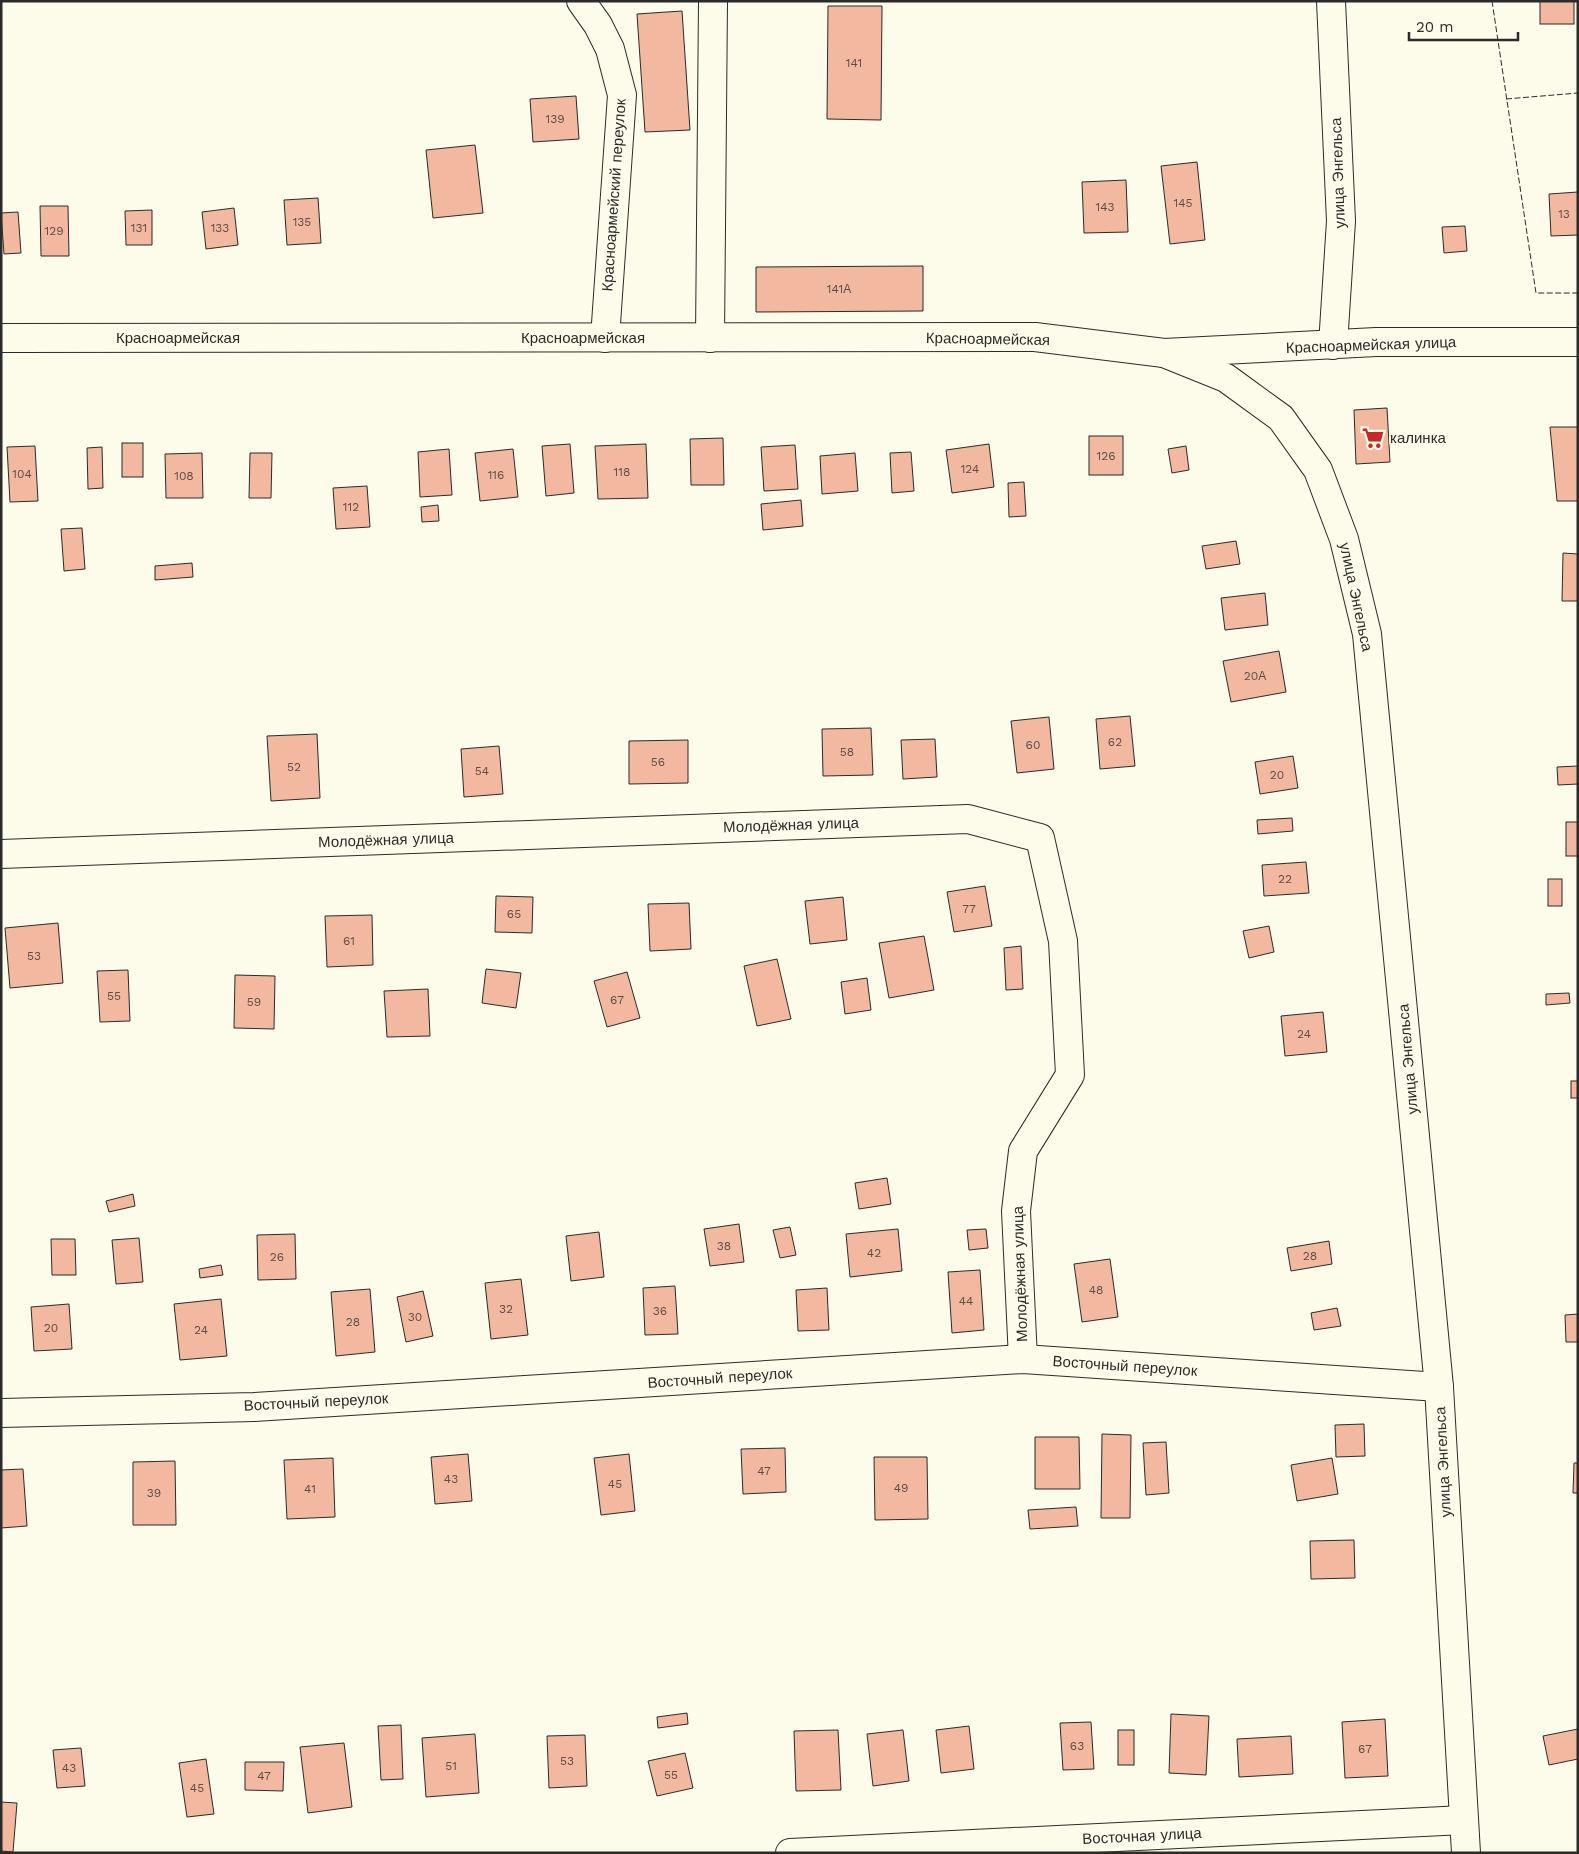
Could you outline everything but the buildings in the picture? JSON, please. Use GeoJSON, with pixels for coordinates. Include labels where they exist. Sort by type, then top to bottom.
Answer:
{"type":"FeatureCollection","features":[{"type":"Feature","properties":{"kind":"street","name":"Красноармейский переулок"},"geometry":{"type":"LineString","coordinates":[[581,1],[598,25],[610,49],[622,95],[605,338]]}},
{"type":"Feature","properties":{"kind":"street"},"geometry":{"type":"LineString","coordinates":[[710,338],[713,1]]}},
{"type":"Feature","properties":{"kind":"street","name":"улица Энгельса"},"geometry":{"type":"LineString","coordinates":[[1331,1],[1341,221],[1332,345]]}},
{"type":"Feature","properties":{"kind":"street","name":"Красноармейская"},"geometry":{"type":"LineString","coordinates":[[1,338],[1035,337],[1164,353]]}},
{"type":"Feature","properties":{"kind":"street","name":"Красноармейская улица"},"geometry":{"type":"LineString","coordinates":[[1164,353],[1376,342],[1578,342]]}},
{"type":"Feature","properties":{"kind":"street","name":"улица Энгельса"},"geometry":{"type":"LineString","coordinates":[[1164,353],[1226,378],[1281,418],[1318,470],[1344,539],[1367,634],[1439,1387],[1466,1853]]}},
{"type":"Feature","properties":{"kind":"street","name":"Молодёжная улица"},"geometry":{"type":"LineString","coordinates":[[1,854],[968,819],[1040,838],[1063,941],[1070,1075],[1023,1151],[1016,1211],[1023,1359]]}},
{"type":"Feature","properties":{"kind":"street","name":"Восточный переулок"},"geometry":{"type":"LineString","coordinates":[[1,1413],[254,1407],[1023,1359],[1439,1387]]}},
{"type":"Feature","properties":{"kind":"street","name":"Восточная улица"},"geometry":{"type":"LineString","coordinates":[[790,1853],[1464,1820]]}},
{"type":"Feature","properties":{"kind":"fence"},"geometry":{"type":"LineString","coordinates":[[1492,1],[1536,293],[1578,293]]}},
{"type":"Feature","properties":{"kind":"fence"},"geometry":{"type":"LineString","coordinates":[[1506,99],[1578,93]]}},
{"type":"Feature","properties":{"kind":"place","name":"калинка"},"geometry":{"type":"Point","coordinates":[1373,438]}}]}
